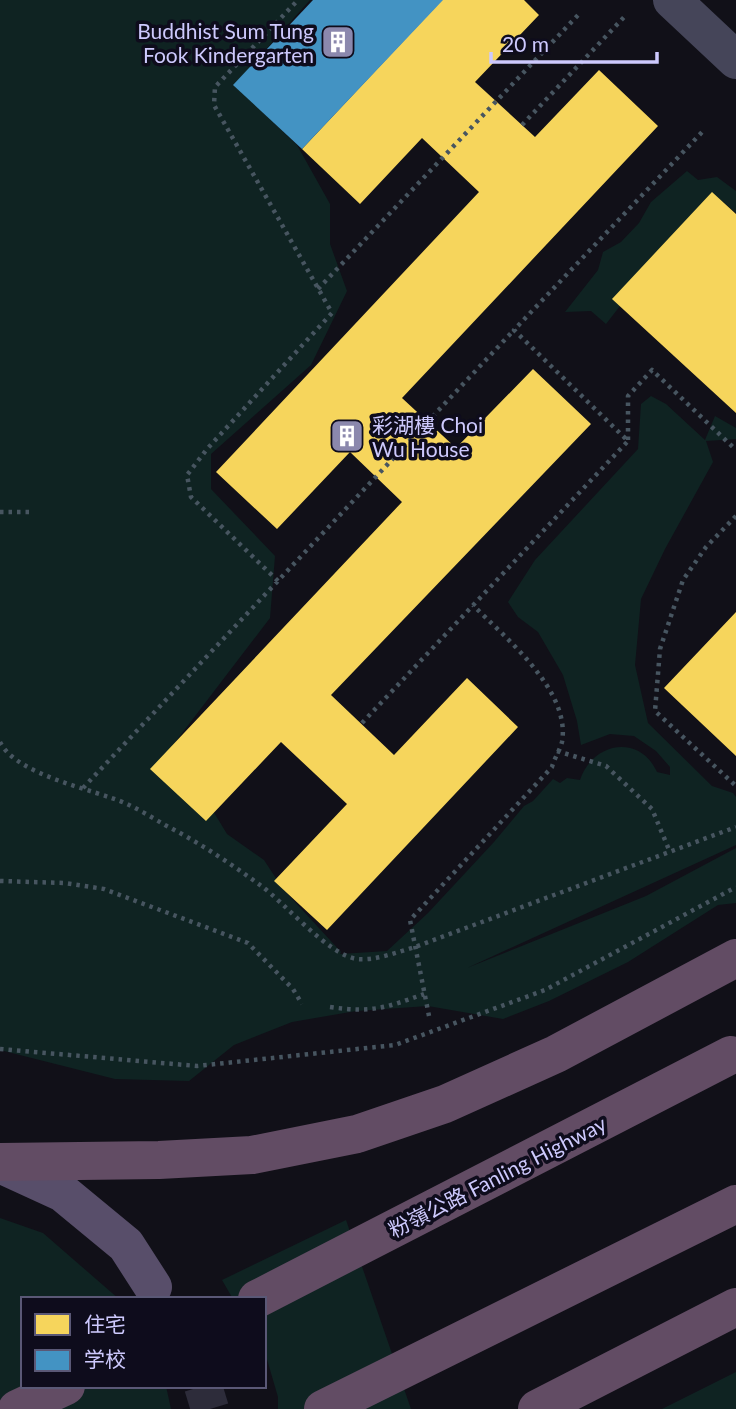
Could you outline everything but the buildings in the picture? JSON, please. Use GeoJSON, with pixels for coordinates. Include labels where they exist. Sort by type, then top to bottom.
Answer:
{"type":"FeatureCollection","features":[{"type":"Feature","properties":{"kind":"highway"},"geometry":{"type":"LineString","coordinates":[[0,1163],[252,1155],[357,1134],[445,1104],[556,1054],[736,958]]}},
{"type":"Feature","properties":{"kind":"highway","name":"粉嶺公路 Fanling Highway"},"geometry":{"type":"LineString","coordinates":[[261,1297],[734,1054]]}},
{"type":"Feature","properties":{"kind":"highway"},"geometry":{"type":"LineString","coordinates":[[323,1409],[736,1204]]}},
{"type":"Feature","properties":{"kind":"highway"},"geometry":{"type":"LineString","coordinates":[[537,1409],[736,1307]]}},
{"type":"Feature","properties":{"kind":"highway"},"geometry":{"type":"LineString","coordinates":[[17,1409],[62,1388]]}},
{"type":"Feature","properties":{"kind":"main road"},"geometry":{"type":"LineString","coordinates":[[0,1163],[63,1193],[126,1245],[153,1287]]}},
{"type":"Feature","properties":{"kind":"lane"},"geometry":{"type":"LineString","coordinates":[[671,0],[736,60]]}},
{"type":"Feature","properties":{"kind":"path"},"geometry":{"type":"LineString","coordinates":[[278,581],[191,497],[187,475],[206,449],[331,313],[214,105],[215,87],[298,0]]}},
{"type":"Feature","properties":{"kind":"path"},"geometry":{"type":"LineString","coordinates":[[522,125],[631,10]]}},
{"type":"Feature","properties":{"kind":"path"},"geometry":{"type":"LineString","coordinates":[[318,289],[580,13]]}},
{"type":"Feature","properties":{"kind":"path"},"geometry":{"type":"LineString","coordinates":[[82,789],[705,129]]}},
{"type":"Feature","properties":{"kind":"path"},"geometry":{"type":"LineString","coordinates":[[514,330],[628,441]]}},
{"type":"Feature","properties":{"kind":"path"},"geometry":{"type":"LineString","coordinates":[[362,723],[628,441],[628,396],[652,370],[736,450]]}},
{"type":"Feature","properties":{"kind":"path"},"geometry":{"type":"LineString","coordinates":[[0,512],[32,512]]}},
{"type":"Feature","properties":{"kind":"path"},"geometry":{"type":"LineString","coordinates":[[736,516],[706,547],[683,580],[660,649],[655,711],[736,786]]}},
{"type":"Feature","properties":{"kind":"path"},"geometry":{"type":"LineString","coordinates":[[429,1016],[410,920],[552,767],[562,742],[561,719],[549,686],[473,605]]}},
{"type":"Feature","properties":{"kind":"path"},"geometry":{"type":"LineString","coordinates":[[0,742],[4,751],[18,762],[126,804],[188,837],[262,886],[330,947],[356,959],[415,947],[736,827]]}},
{"type":"Feature","properties":{"kind":"path"},"geometry":{"type":"LineString","coordinates":[[557,751],[606,766],[652,809],[670,852]]}},
{"type":"Feature","properties":{"kind":"path"},"geometry":{"type":"LineString","coordinates":[[0,881],[65,883],[103,889],[248,943],[287,981],[302,1004]]}},
{"type":"Feature","properties":{"kind":"path"},"geometry":{"type":"LineString","coordinates":[[0,1049],[197,1066],[395,1045],[545,990],[736,887]]}},
{"type":"Feature","properties":{"kind":"path"},"geometry":{"type":"LineString","coordinates":[[330,1007],[356,1011],[381,1009],[424,994]]}},
{"type":"Feature","properties":{"kind":"green space"},"geometry":{"type":"Polygon","coordinates":[[[0,0],[310,0],[234,85],[297,145],[330,204],[330,244],[347,291],[311,365],[211,454],[211,489],[275,556],[270,618],[173,745],[227,834],[264,860],[283,889],[340,954],[387,951],[428,913],[524,806],[533,801],[553,779],[560,783],[567,778],[580,780],[586,767],[595,758],[616,748],[639,752],[657,772],[670,775],[670,767],[656,751],[634,736],[610,734],[581,745],[577,721],[563,675],[538,632],[518,617],[508,602],[535,560],[638,449],[641,404],[651,396],[666,404],[705,440],[715,416],[736,428],[736,439],[706,441],[713,462],[641,599],[635,665],[648,723],[712,786],[733,793],[736,797],[736,845],[467,968],[646,896],[736,848],[736,903],[718,905],[628,962],[549,1001],[503,1019],[428,1006],[356,1011],[292,1022],[234,1045],[189,1081],[115,1079],[0,1050],[0,0]]]}},
{"type":"Feature","properties":{"kind":"green space"},"geometry":{"type":"Polygon","coordinates":[[[687,171],[698,180],[717,177],[736,191],[736,213],[716,196],[613,298],[620,306],[606,324],[591,311],[565,312],[598,270],[603,252],[621,242],[639,223],[651,202],[687,171]]]}},
{"type":"Feature","properties":{"kind":"green space"},"geometry":{"type":"Polygon","coordinates":[[[0,1218],[43,1233],[117,1297],[21,1297],[21,1388],[166,1388],[171,1409],[0,1409],[0,1218]]]}},
{"type":"Feature","properties":{"kind":"green space"},"geometry":{"type":"Polygon","coordinates":[[[346,1220],[411,1409],[278,1409],[278,1397],[266,1356],[266,1297],[232,1297],[222,1280],[346,1220]]]}},
{"type":"Feature","properties":{"kind":"green space"},"geometry":{"type":"Polygon","coordinates":[[[736,1372],[736,1409],[662,1409],[736,1372]]]}},
{"type":"Feature","properties":{"kind":"tunnel"},"geometry":{"type":"LineString","coordinates":[[204,1388],[210,1409]]}},
{"type":"Feature","properties":{"kind":"place","name":"Buddhist Sum Tung Fook Kindergarten"},"geometry":{"type":"Point","coordinates":[338,42]}},
{"type":"Feature","properties":{"kind":"place","name":"彩湖樓 Choi Wu House"},"geometry":{"type":"Point","coordinates":[347,436]}}]}
